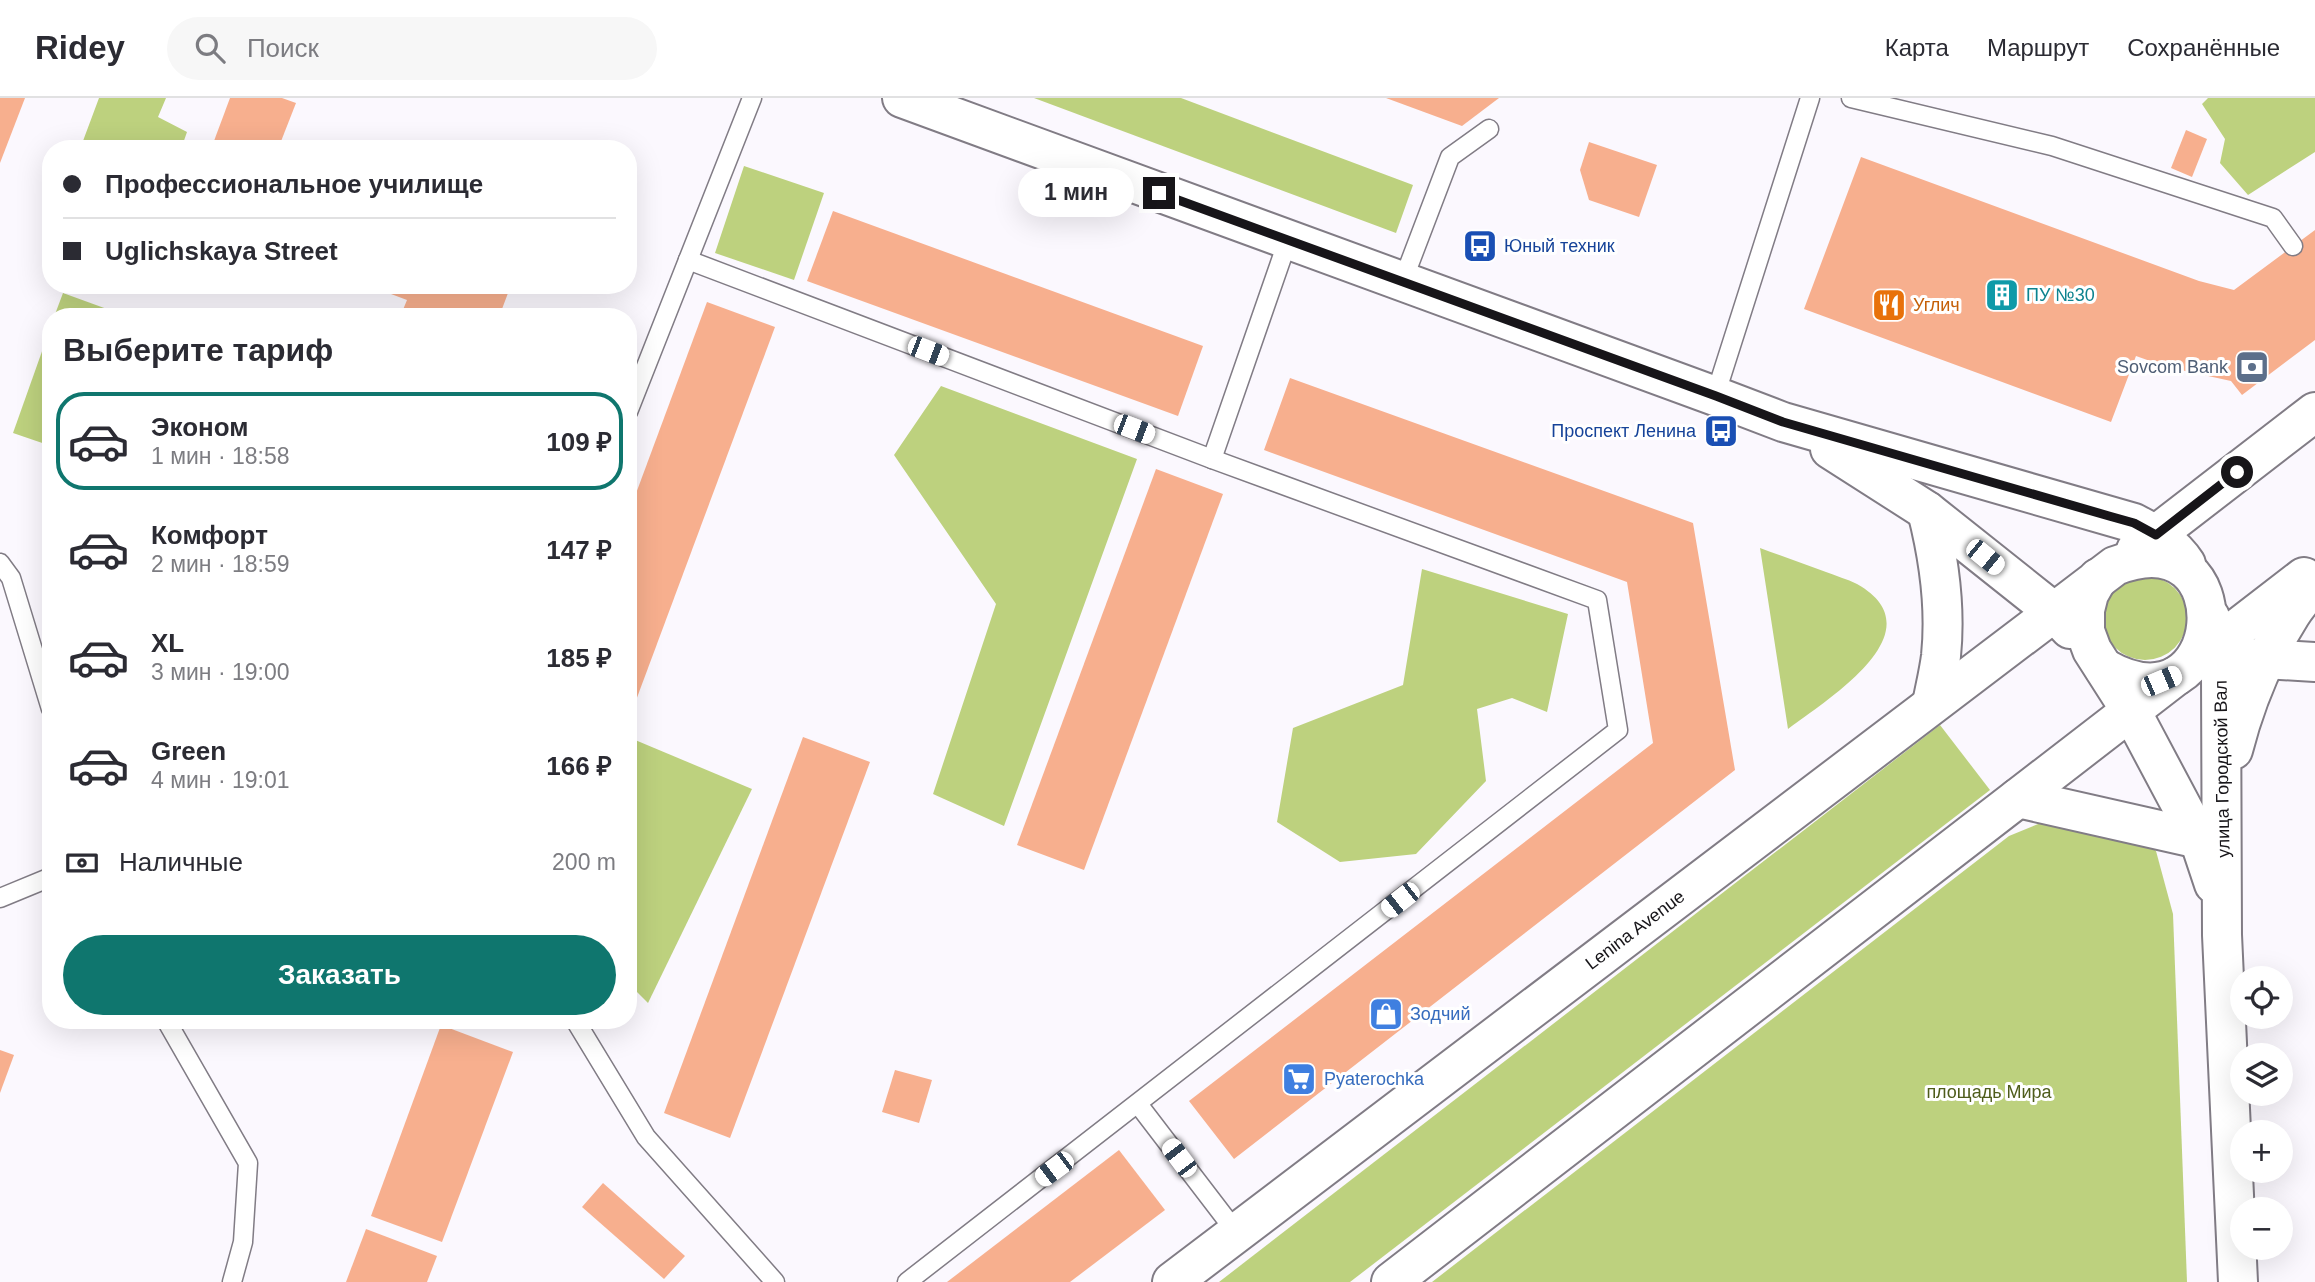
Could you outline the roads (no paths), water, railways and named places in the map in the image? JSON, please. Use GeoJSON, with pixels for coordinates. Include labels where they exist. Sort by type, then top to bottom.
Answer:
{"type":"FeatureCollection","features":[{"type":"Feature","properties":{"kind":"main road"},"geometry":{"type":"LineString","coordinates":[[902,98],[1783,422],[2134,523],[2171,546],[2201,591],[2208,621],[2202,661]]}},
{"type":"Feature","properties":{"kind":"main road","name":"Lenina Avenue"},"geometry":{"type":"LineString","coordinates":[[1172,1282],[2315,412]]}},
{"type":"Feature","properties":{"kind":"main road"},"geometry":{"type":"LineString","coordinates":[[1783,422],[1927,511],[2054,612],[2098,659],[2120,677],[2139,682],[2161,681],[2202,661],[2268,658],[2315,662]]}},
{"type":"Feature","properties":{"kind":"main road"},"geometry":{"type":"LineString","coordinates":[[1927,511],[1937,551],[1942,617],[1941,656],[1932,704]]}},
{"type":"Feature","properties":{"kind":"main road"},"geometry":{"type":"LineString","coordinates":[[2098,659],[2085,631],[2085,610],[2089,594],[2106,572],[2132,559],[2150,557],[2168,561],[2201,591]]}},
{"type":"Feature","properties":{"kind":"main road"},"geometry":{"type":"LineString","coordinates":[[1391,1282],[2131,711],[2202,661],[2315,569]]}},
{"type":"Feature","properties":{"kind":"main road"},"geometry":{"type":"LineString","coordinates":[[2223,789],[2241,718],[2291,614],[2315,584]]}},
{"type":"Feature","properties":{"kind":"main road","name":"улица Городской Вал"},"geometry":{"type":"LineString","coordinates":[[2098,659],[2131,711],[2199,839],[2211,870],[2222,935]]}},
{"type":"Feature","properties":{"kind":"main road","name":"улица Городской Вал"},"geometry":{"type":"LineString","coordinates":[[2202,661],[2223,789],[2222,935],[2238,1282]]}},
{"type":"Feature","properties":{"kind":"main road"},"geometry":{"type":"LineString","coordinates":[[2018,798],[2199,839]]}},
{"type":"Feature","properties":{"kind":"lane"},"geometry":{"type":"LineString","coordinates":[[637,389],[752,98]]}},
{"type":"Feature","properties":{"kind":"lane"},"geometry":{"type":"LineString","coordinates":[[1716,396],[1810,98]]}},
{"type":"Feature","properties":{"kind":"lane"},"geometry":{"type":"LineString","coordinates":[[1851,98],[2052,146],[2273,218],[2292,246]]}},
{"type":"Feature","properties":{"kind":"lane"},"geometry":{"type":"LineString","coordinates":[[1402,283],[1450,157],[1489,129]]}},
{"type":"Feature","properties":{"kind":"lane"},"geometry":{"type":"LineString","coordinates":[[1212,459],[1288,240]]}},
{"type":"Feature","properties":{"kind":"lane"},"geometry":{"type":"LineString","coordinates":[[688,260],[1212,459],[1597,600],[1618,730],[907,1282]]}},
{"type":"Feature","properties":{"kind":"lane"},"geometry":{"type":"LineString","coordinates":[[0,563],[11,578],[42,680]]}},
{"type":"Feature","properties":{"kind":"lane"},"geometry":{"type":"LineString","coordinates":[[0,898],[42,881]]}},
{"type":"Feature","properties":{"kind":"lane"},"geometry":{"type":"LineString","coordinates":[[171,1029],[248,1163],[243,1241],[232,1282]]}},
{"type":"Feature","properties":{"kind":"lane"},"geometry":{"type":"LineString","coordinates":[[580,1029],[646,1137],[775,1282]]}},
{"type":"Feature","properties":{"kind":"lane"},"geometry":{"type":"LineString","coordinates":[[1138,1104],[1236,1232]]}},
{"type":"Feature","properties":{"kind":"place","name":"Юный техник"},"geometry":{"type":"Point","coordinates":[1480,246]}},
{"type":"Feature","properties":{"kind":"place","name":"ПУ №30"},"geometry":{"type":"Point","coordinates":[2002,295]}},
{"type":"Feature","properties":{"kind":"place","name":"Углич"},"geometry":{"type":"Point","coordinates":[1889,305]}},
{"type":"Feature","properties":{"kind":"place","name":"Sovcom Bank"},"geometry":{"type":"Point","coordinates":[2252,367]}},
{"type":"Feature","properties":{"kind":"place","name":"Проспект Ленина"},"geometry":{"type":"Point","coordinates":[1721,431]}},
{"type":"Feature","properties":{"kind":"place","name":"Зодчий"},"geometry":{"type":"Point","coordinates":[1386,1014]}},
{"type":"Feature","properties":{"kind":"place","name":"Pyaterochka"},"geometry":{"type":"Point","coordinates":[1299,1079]}},
{"type":"Feature","properties":{"kind":"park label","name":"площадь Мира"},"geometry":{"type":"Point","coordinates":[1989,1092]}}]}
